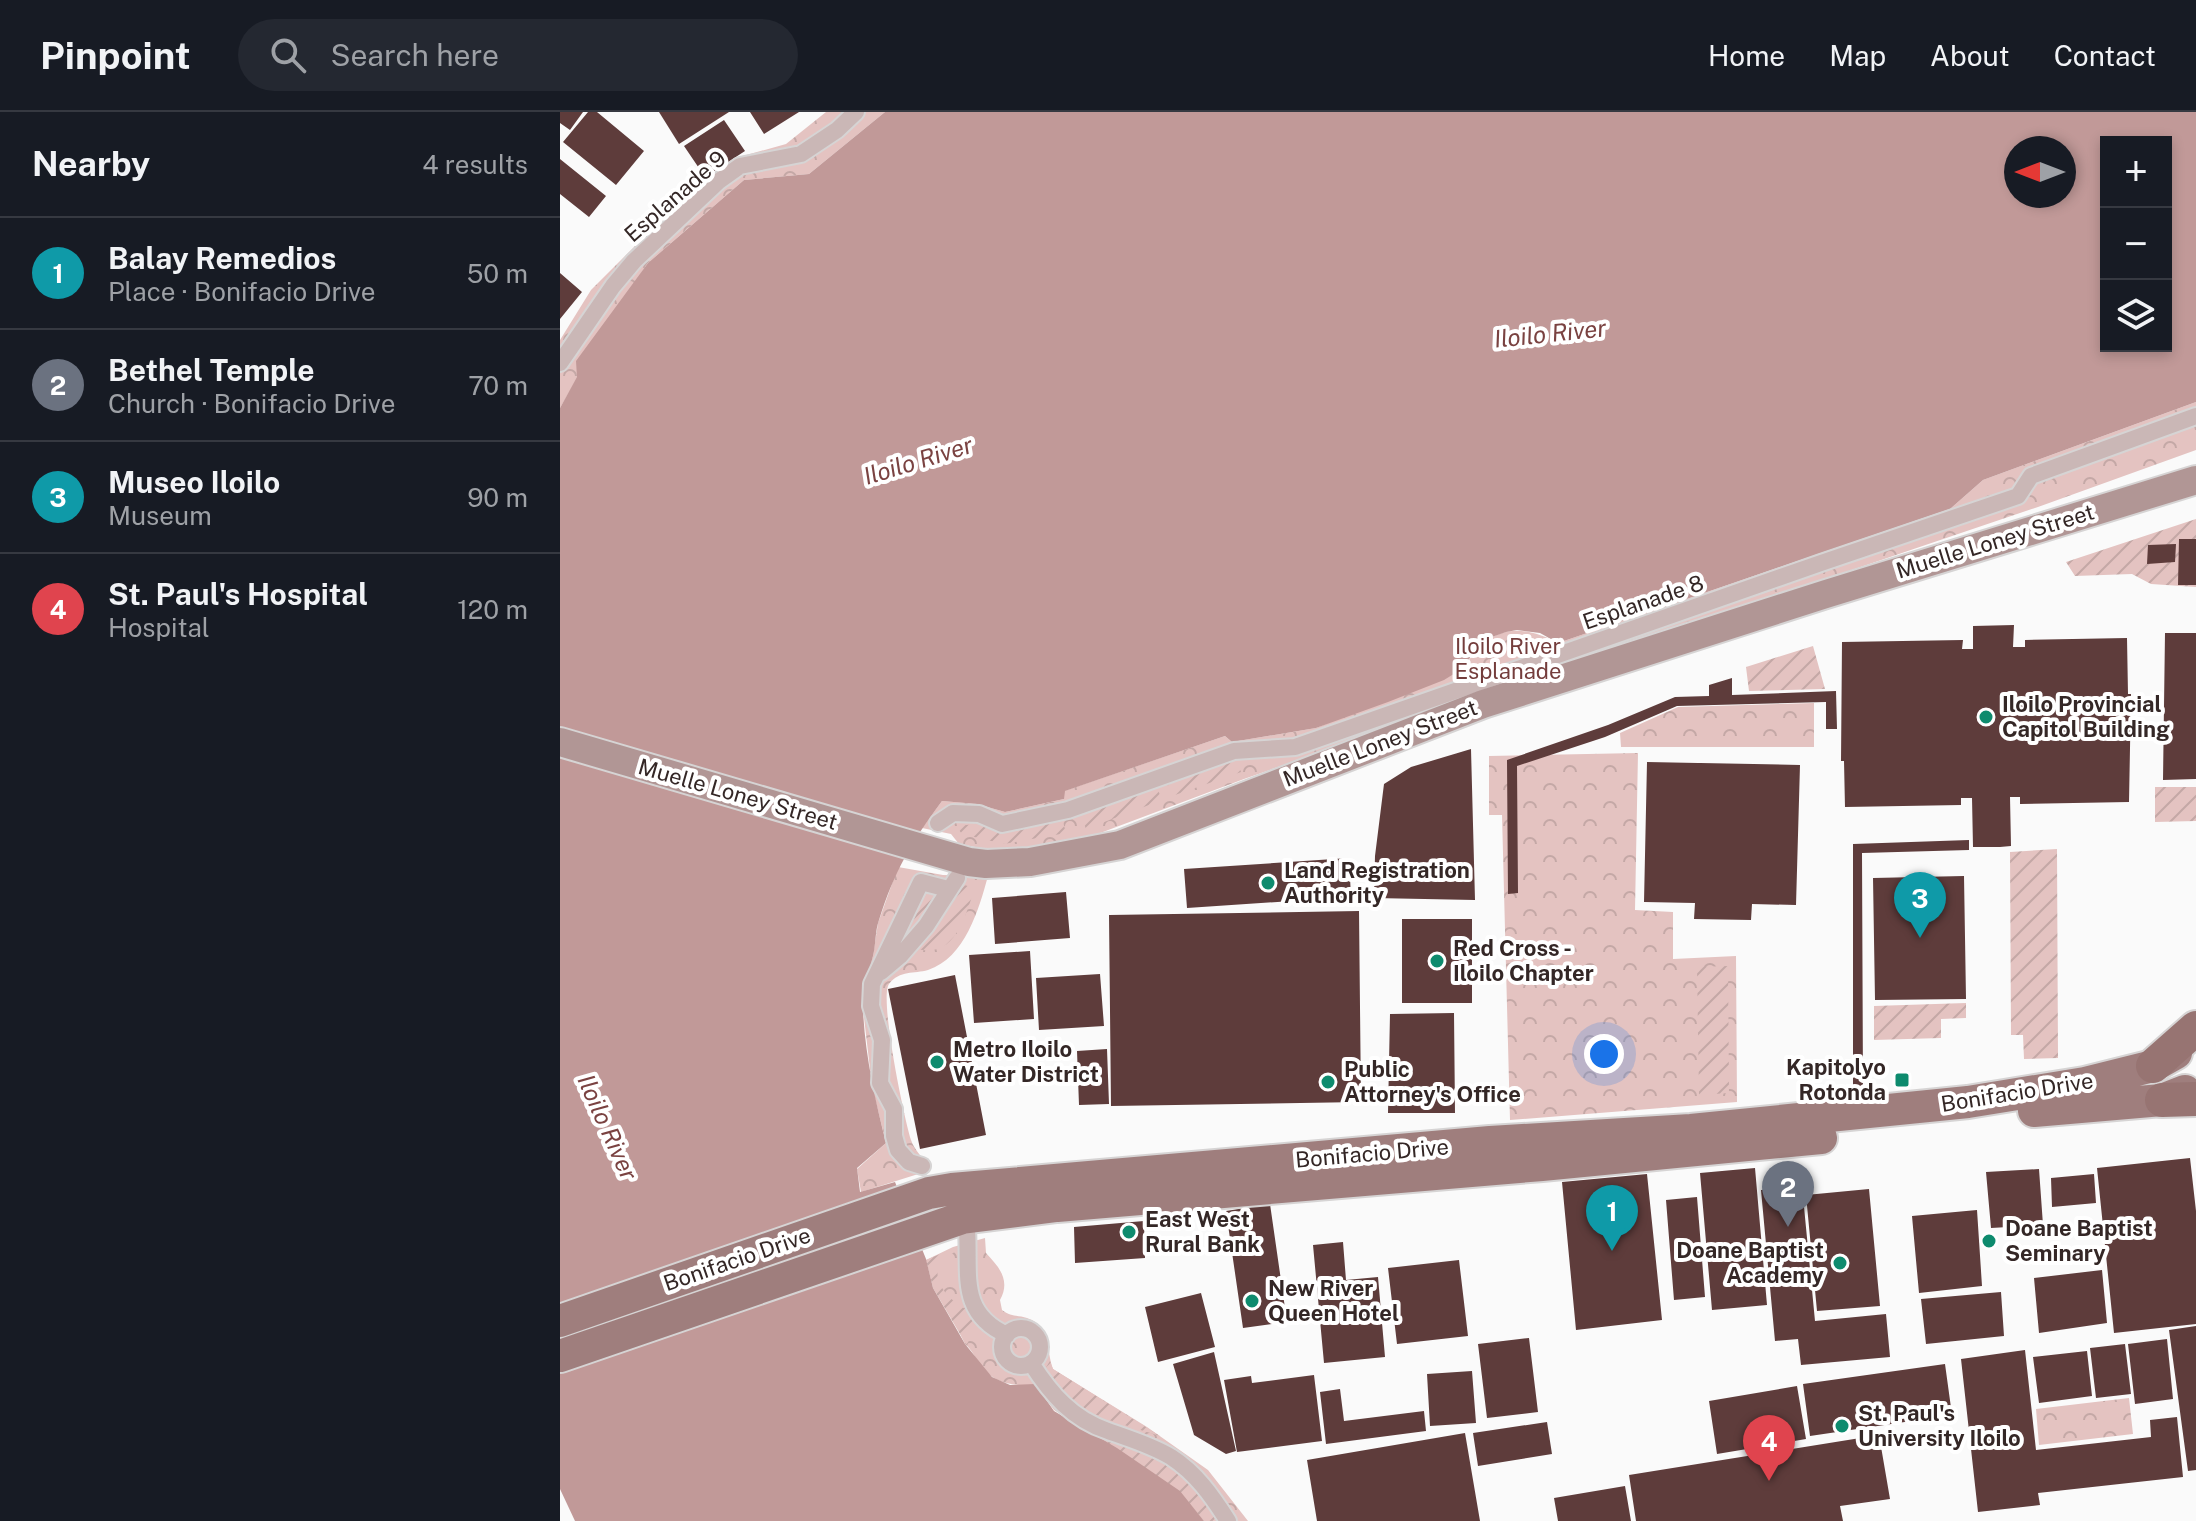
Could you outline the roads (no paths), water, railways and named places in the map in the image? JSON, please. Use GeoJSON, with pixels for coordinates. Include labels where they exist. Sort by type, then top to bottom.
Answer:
{"type":"FeatureCollection","features":[{"type":"Feature","properties":{"kind":"highway"},"geometry":{"type":"LineString","coordinates":[[2153,1066],[2196,1028]]}},
{"type":"Feature","properties":{"kind":"highway"},"geometry":{"type":"LineString","coordinates":[[2162,1100],[2196,1099]]}},
{"type":"Feature","properties":{"kind":"main road","name":"Muelle Loney Street"},"geometry":{"type":"LineString","coordinates":[[560,742],[941,854],[986,864],[1015,863],[1120,845],[1483,704],[2196,480]]}},
{"type":"Feature","properties":{"kind":"main road","name":"Bonifacio Drive"},"geometry":{"type":"LineString","coordinates":[[560,1321],[926,1179],[1691,1130],[1968,1102],[2085,1083],[2153,1066],[2196,1042]]}},
{"type":"Feature","properties":{"kind":"main road","name":"Bonifacio Drive"},"geometry":{"type":"LineString","coordinates":[[560,1356],[954,1228],[962,1218],[1057,1206],[1774,1144],[2052,1109],[2162,1100],[2196,1088]]}},
{"type":"Feature","properties":{"kind":"street","name":"Esplanade 9"},"geometry":{"type":"LineString","coordinates":[[560,363],[613,286],[655,241],[719,181],[740,166],[801,154],[837,130],[856,112]]}},
{"type":"Feature","properties":{"kind":"street","name":"Esplanade 8"},"geometry":{"type":"LineString","coordinates":[[938,823],[953,813],[979,814],[1002,824],[1068,810],[1234,751],[1295,747],[2018,496],[2031,476],[2196,416]]}},
{"type":"Feature","properties":{"kind":"street"},"geometry":{"type":"LineString","coordinates":[[876,975],[900,956],[926,926],[953,884],[921,882],[876,975],[870,995],[882,1040],[880,1083],[894,1109],[894,1136],[898,1150],[926,1179]]}},
{"type":"Feature","properties":{"kind":"street"},"geometry":{"type":"LineString","coordinates":[[954,1228],[976,1311],[991,1328],[1007,1335]]}},
{"type":"Feature","properties":{"kind":"street"},"geometry":{"type":"LineString","coordinates":[[1022,1328],[1037,1336],[1040,1348],[1031,1363],[1019,1366],[1007,1359],[1003,1348],[1007,1335],[1022,1328]]}},
{"type":"Feature","properties":{"kind":"street"},"geometry":{"type":"LineString","coordinates":[[1031,1363],[1059,1402],[1083,1420],[1141,1442],[1181,1464],[1202,1483],[1228,1521]]}},
{"type":"Feature","properties":{"kind":"water","name":"Iloilo River"},"geometry":{"type":"Polygon","coordinates":[[[885,112],[2196,112],[2196,402],[1983,480],[1950,509],[1558,643],[1540,633],[1517,630],[1489,638],[1473,652],[1465,667],[1444,680],[1316,728],[1232,742],[1225,736],[1065,791],[1064,799],[1005,812],[977,804],[942,801],[905,858],[891,887],[877,929],[864,989],[866,1044],[886,1143],[857,1168],[860,1192],[895,1182],[926,1259],[933,1288],[965,1344],[992,1377],[1010,1385],[1035,1384],[1054,1411],[1117,1448],[1180,1491],[1204,1521],[575,1521],[560,1489],[560,408],[577,377],[576,361],[648,263],[744,180],[809,174],[885,112]]]}},
{"type":"Feature","properties":{"kind":"place","name":"Iloilo Provincial Capitol Building"},"geometry":{"type":"Point","coordinates":[1986,717]}},
{"type":"Feature","properties":{"kind":"place","name":"Land Registration Authority"},"geometry":{"type":"Point","coordinates":[1268,883]}},
{"type":"Feature","properties":{"kind":"place","name":"Museo Iloilo"},"geometry":{"type":"Point","coordinates":[1920,938]}},
{"type":"Feature","properties":{"kind":"place","name":"Red Cross - Iloilo Chapter"},"geometry":{"type":"Point","coordinates":[1437,961]}},
{"type":"Feature","properties":{"kind":"place","name":"Metro Iloilo Water District"},"geometry":{"type":"Point","coordinates":[937,1062]}},
{"type":"Feature","properties":{"kind":"place","name":"Kapitolyo Rotonda"},"geometry":{"type":"Point","coordinates":[1902,1080]}},
{"type":"Feature","properties":{"kind":"place","name":"Public Attorney's Office"},"geometry":{"type":"Point","coordinates":[1328,1082]}},
{"type":"Feature","properties":{"kind":"place","name":"Bethel Temple"},"geometry":{"type":"Point","coordinates":[1788,1227]}},
{"type":"Feature","properties":{"kind":"place","name":"East West Rural Bank"},"geometry":{"type":"Point","coordinates":[1129,1232]}},
{"type":"Feature","properties":{"kind":"place","name":"Doane Baptist Seminary"},"geometry":{"type":"Point","coordinates":[1989,1241]}},
{"type":"Feature","properties":{"kind":"place","name":"Balay Remedios"},"geometry":{"type":"Point","coordinates":[1612,1251]}},
{"type":"Feature","properties":{"kind":"place","name":"Doane Baptist Academy"},"geometry":{"type":"Point","coordinates":[1840,1263]}},
{"type":"Feature","properties":{"kind":"place","name":"New River Queen Hotel"},"geometry":{"type":"Point","coordinates":[1252,1301]}},
{"type":"Feature","properties":{"kind":"place","name":"St. Paul's University Iloilo"},"geometry":{"type":"Point","coordinates":[1842,1426]}},
{"type":"Feature","properties":{"kind":"place","name":"St. Paul's Hospital"},"geometry":{"type":"Point","coordinates":[1769,1481]}},
{"type":"Feature","properties":{"kind":"park label","name":"Iloilo River Esplanade"},"geometry":{"type":"Point","coordinates":[1508,658]}}]}
